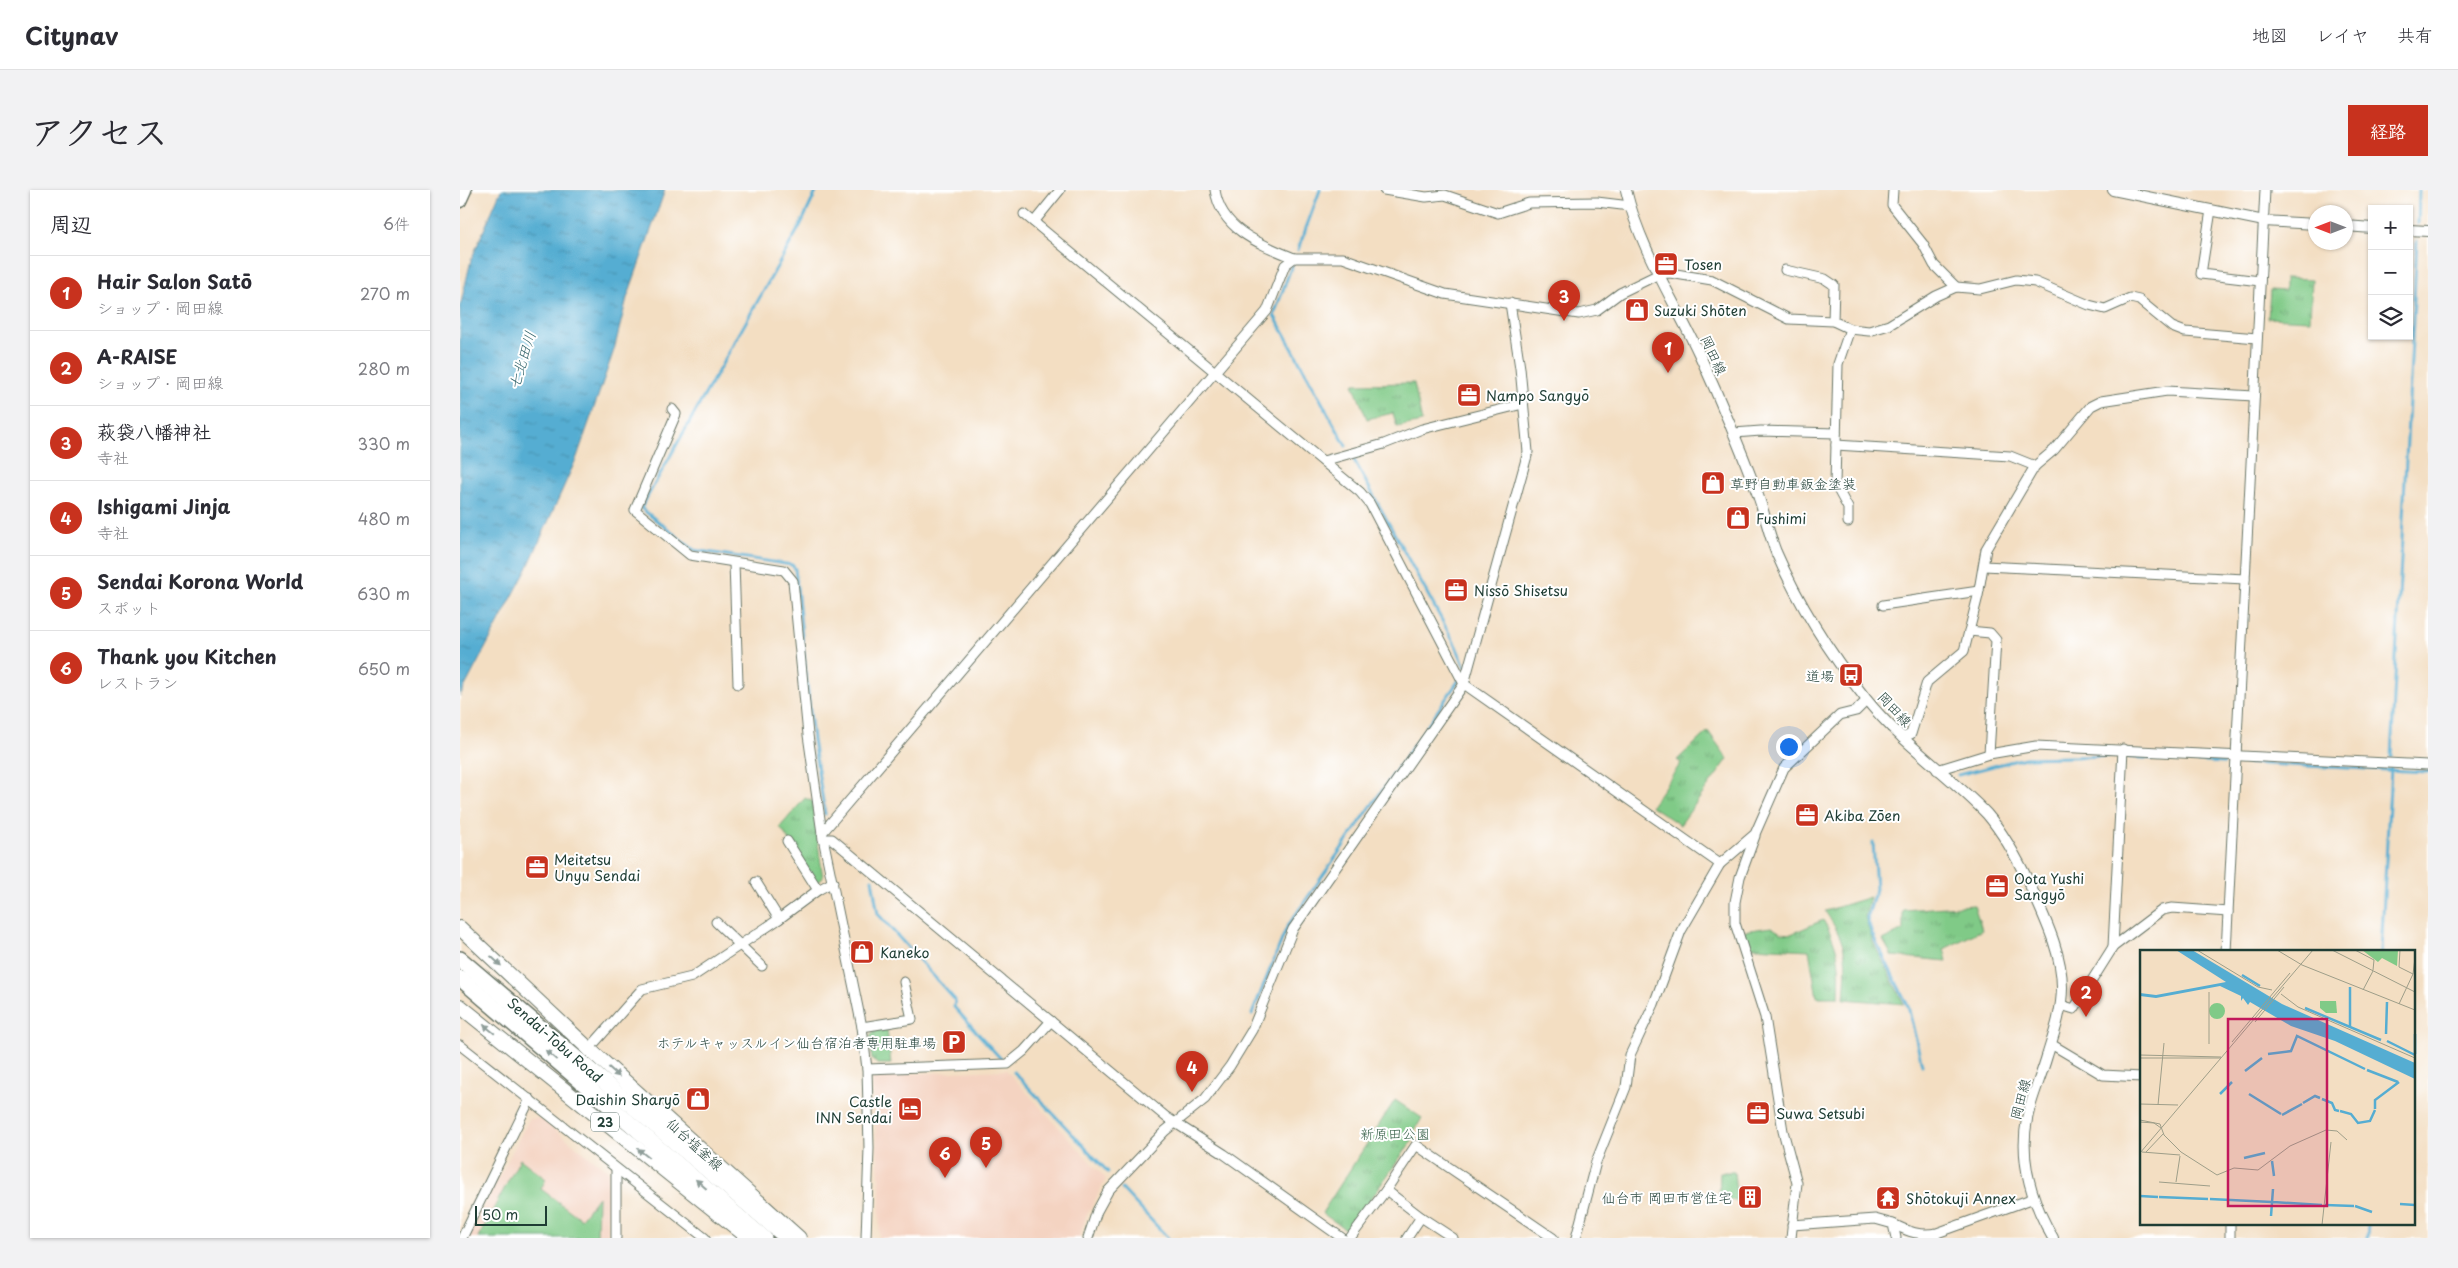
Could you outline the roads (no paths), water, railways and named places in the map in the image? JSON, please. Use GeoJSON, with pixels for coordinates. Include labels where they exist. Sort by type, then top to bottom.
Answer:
{"type":"FeatureCollection","features":[{"type":"Feature","properties":{"kind":"highway","name":"Sendai-Tobu Road"},"geometry":{"type":"LineString","coordinates":[[460,958],[787,1238]]}},
{"type":"Feature","properties":{"kind":"highway","name":"Sendai-Tobu Road"},"geometry":{"type":"LineString","coordinates":[[460,978],[764,1238]]}},
{"type":"Feature","properties":{"kind":"main road"},"geometry":{"type":"LineString","coordinates":[[460,201],[465,190]]}},
{"type":"Feature","properties":{"kind":"main road","name":"仙台塩釜線"},"geometry":{"type":"LineString","coordinates":[[460,928],[589,1049],[799,1238]]}},
{"type":"Feature","properties":{"kind":"main road","name":"23"},"geometry":{"type":"LineString","coordinates":[[460,1006],[749,1238]]}},
{"type":"Feature","properties":{"kind":"street"},"geometry":{"type":"LineString","coordinates":[[1034,222],[1060,190]]}},
{"type":"Feature","properties":{"kind":"street"},"geometry":{"type":"LineString","coordinates":[[1215,190],[1223,215],[1240,232],[1269,248],[1294,258],[1343,258],[1445,294],[1579,314],[1597,310],[1620,293],[1659,274],[1670,272],[1712,280],[1789,319],[1833,321],[1850,329],[1869,331],[1889,325],[1936,296],[1956,287],[1980,288],[2016,280],[2035,282],[2089,305],[2105,309],[2130,298],[2139,300],[2172,328],[2185,332],[2257,338]]}},
{"type":"Feature","properties":{"kind":"street"},"geometry":{"type":"LineString","coordinates":[[1384,190],[1426,197],[1445,195],[1498,213],[1529,203],[1597,202],[1630,206]]}},
{"type":"Feature","properties":{"kind":"street","name":"岡田線"},"geometry":{"type":"LineString","coordinates":[[1626,190],[1630,206],[1659,274],[1700,355],[1734,433],[1775,549],[1792,587],[1814,625],[1867,700],[1902,738],[1987,815],[2010,846],[2028,882],[2053,941],[2062,984],[2061,1005],[2051,1044],[2027,1118],[2024,1149],[2034,1198],[2040,1216],[2053,1238]]}},
{"type":"Feature","properties":{"kind":"street"},"geometry":{"type":"LineString","coordinates":[[1893,190],[1892,205],[1923,244],[1934,265],[1956,287]]}},
{"type":"Feature","properties":{"kind":"street"},"geometry":{"type":"LineString","coordinates":[[2113,190],[2264,221],[2308,224]]}},
{"type":"Feature","properties":{"kind":"street"},"geometry":{"type":"LineString","coordinates":[[2226,950],[2265,190]]}},
{"type":"Feature","properties":{"kind":"street"},"geometry":{"type":"LineString","coordinates":[[2211,210],[2201,274],[2260,281]]}},
{"type":"Feature","properties":{"kind":"street"},"geometry":{"type":"LineString","coordinates":[[1024,214],[1360,492],[1370,504],[1464,684],[1720,864]]}},
{"type":"Feature","properties":{"kind":"street"},"geometry":{"type":"LineString","coordinates":[[2353,227],[2368,228]]}},
{"type":"Feature","properties":{"kind":"street"},"geometry":{"type":"LineString","coordinates":[[2413,230],[2428,231]]}},
{"type":"Feature","properties":{"kind":"street"},"geometry":{"type":"LineString","coordinates":[[823,836],[1267,311],[1285,265],[1294,258]]}},
{"type":"Feature","properties":{"kind":"street"},"geometry":{"type":"LineString","coordinates":[[1785,270],[1825,279],[1834,285],[1833,321]]}},
{"type":"Feature","properties":{"kind":"street"},"geometry":{"type":"LineString","coordinates":[[1088,1238],[1096,1211],[1108,1191],[1175,1123],[1205,1099],[1230,1066],[1252,1030],[1293,929],[1464,684],[1528,452],[1510,304]]}},
{"type":"Feature","properties":{"kind":"street"},"geometry":{"type":"LineString","coordinates":[[1848,522],[1848,508],[1835,484],[1838,364],[1850,329]]}},
{"type":"Feature","properties":{"kind":"street"},"geometry":{"type":"LineString","coordinates":[[1902,738],[1911,734],[1927,682],[1964,652],[1979,591],[1986,549],[2035,466],[2054,450],[2092,406],[2101,401],[2167,391],[2254,396]]}},
{"type":"Feature","properties":{"kind":"street"},"geometry":{"type":"LineString","coordinates":[[1323,461],[1384,444],[1422,429],[1523,404]]}},
{"type":"Feature","properties":{"kind":"street"},"geometry":{"type":"LineString","coordinates":[[672,409],[676,414],[635,510],[690,555],[784,570],[793,581],[808,735],[823,836],[862,1027],[867,1069],[869,1148],[866,1238]]}},
{"type":"Feature","properties":{"kind":"street"},"geometry":{"type":"LineString","coordinates":[[1734,433],[1761,430],[1836,433]]}},
{"type":"Feature","properties":{"kind":"street"},"geometry":{"type":"LineString","coordinates":[[1836,445],[2010,456],[2035,466]]}},
{"type":"Feature","properties":{"kind":"street"},"geometry":{"type":"LineString","coordinates":[[734,563],[738,684]]}},
{"type":"Feature","properties":{"kind":"street"},"geometry":{"type":"LineString","coordinates":[[1984,566],[2245,579]]}},
{"type":"Feature","properties":{"kind":"street"},"geometry":{"type":"LineString","coordinates":[[1882,605],[1979,591]]}},
{"type":"Feature","properties":{"kind":"street"},"geometry":{"type":"LineString","coordinates":[[1969,631],[1990,633],[1996,640],[1989,754]]}},
{"type":"Feature","properties":{"kind":"street"},"geometry":{"type":"LineString","coordinates":[[1791,1238],[1797,1183],[1783,1131],[1766,1017],[1735,924],[1735,902],[1740,877],[1784,768],[1840,715],[1856,712],[1867,700]]}},
{"type":"Feature","properties":{"kind":"street"},"geometry":{"type":"LineString","coordinates":[[1937,770],[1989,754],[2036,746],[2428,765]]}},
{"type":"Feature","properties":{"kind":"street"},"geometry":{"type":"LineString","coordinates":[[2113,947],[2123,749]]}},
{"type":"Feature","properties":{"kind":"street"},"geometry":{"type":"LineString","coordinates":[[1576,1238],[1596,1162],[1626,1087],[1630,1055],[1654,1004],[1681,931],[1720,864],[1756,834]]}},
{"type":"Feature","properties":{"kind":"street"},"geometry":{"type":"LineString","coordinates":[[823,836],[832,838],[1175,1123],[1224,1154],[1342,1238]]}},
{"type":"Feature","properties":{"kind":"street"},"geometry":{"type":"LineString","coordinates":[[787,841],[818,890]]}},
{"type":"Feature","properties":{"kind":"street"},"geometry":{"type":"LineString","coordinates":[[756,882],[779,919]]}},
{"type":"Feature","properties":{"kind":"street"},"geometry":{"type":"LineString","coordinates":[[589,1049],[642,989],[692,977],[779,919],[818,890],[833,882]]}},
{"type":"Feature","properties":{"kind":"street"},"geometry":{"type":"LineString","coordinates":[[2061,1005],[2074,1009],[2113,947],[2162,910],[2172,908],[2228,912]]}},
{"type":"Feature","properties":{"kind":"street"},"geometry":{"type":"LineString","coordinates":[[716,922],[762,966]]}},
{"type":"Feature","properties":{"kind":"street"},"geometry":{"type":"LineString","coordinates":[[862,1027],[912,1019],[904,982]]}},
{"type":"Feature","properties":{"kind":"street"},"geometry":{"type":"LineString","coordinates":[[867,1069],[1008,1064],[1024,1051],[1051,1021]]}},
{"type":"Feature","properties":{"kind":"street"},"geometry":{"type":"LineString","coordinates":[[2051,1044],[2103,1075],[2140,1076]]}},
{"type":"Feature","properties":{"kind":"street"},"geometry":{"type":"LineString","coordinates":[[460,1045],[705,1238]]}},
{"type":"Feature","properties":{"kind":"street"},"geometry":{"type":"LineString","coordinates":[[462,1238],[530,1099]]}},
{"type":"Feature","properties":{"kind":"street"},"geometry":{"type":"LineString","coordinates":[[1350,1238],[1416,1146],[1552,1238]]}},
{"type":"Feature","properties":{"kind":"street"},"geometry":{"type":"LineString","coordinates":[[616,1168],[616,1238]]}},
{"type":"Feature","properties":{"kind":"street"},"geometry":{"type":"LineString","coordinates":[[1386,1190],[1421,1217],[1453,1238]]}},
{"type":"Feature","properties":{"kind":"street"},"geometry":{"type":"LineString","coordinates":[[1792,1225],[1875,1219],[1894,1224],[1911,1233],[1923,1235],[1937,1234],[2034,1198]]}},
{"type":"Feature","properties":{"kind":"street"},"geometry":{"type":"LineString","coordinates":[[1407,1238],[1421,1217]]}},
{"type":"Feature","properties":{"kind":"street"},"geometry":{"type":"LineString","coordinates":[[1894,1224],[1896,1238]]}},
{"type":"Feature","properties":{"kind":"water","name":"七北田川"},"geometry":{"type":"Polygon","coordinates":[[[501,190],[665,190],[627,298],[614,350],[577,457],[527,569],[460,696],[460,307],[471,260],[501,190]]]}},
{"type":"Feature","properties":{"kind":"waterway"},"geometry":{"type":"LineString","coordinates":[[817,190],[800,226],[641,508],[694,550],[792,565],[795,569],[813,740],[825,814]]}},
{"type":"Feature","properties":{"kind":"waterway"},"geometry":{"type":"LineString","coordinates":[[1298,250],[1320,190]]}},
{"type":"Feature","properties":{"kind":"waterway"},"geometry":{"type":"LineString","coordinates":[[2418,224],[2419,190]]}},
{"type":"Feature","properties":{"kind":"waterway"},"geometry":{"type":"LineString","coordinates":[[2391,757],[2417,241]]}},
{"type":"Feature","properties":{"kind":"waterway"},"geometry":{"type":"LineString","coordinates":[[1292,265],[1274,315],[1346,446]]}},
{"type":"Feature","properties":{"kind":"waterway"},"geometry":{"type":"LineString","coordinates":[[1354,460],[1456,646],[1465,667]]}},
{"type":"Feature","properties":{"kind":"waterway"},"geometry":{"type":"LineString","coordinates":[[1252,1014],[1287,927],[1459,680]]}},
{"type":"Feature","properties":{"kind":"waterway"},"geometry":{"type":"LineString","coordinates":[[1958,775],[2025,758],[2115,756]]}},
{"type":"Feature","properties":{"kind":"waterway"},"geometry":{"type":"LineString","coordinates":[[2129,757],[2224,763]]}},
{"type":"Feature","properties":{"kind":"waterway"},"geometry":{"type":"LineString","coordinates":[[2245,763],[2428,772]]}},
{"type":"Feature","properties":{"kind":"waterway"},"geometry":{"type":"LineString","coordinates":[[2381,950],[2391,768]]}},
{"type":"Feature","properties":{"kind":"waterway"},"geometry":{"type":"LineString","coordinates":[[1873,842],[1876,889],[1867,918],[1872,934],[1908,1006],[1922,1065]]}},
{"type":"Feature","properties":{"kind":"waterway"},"geometry":{"type":"LineString","coordinates":[[872,879],[878,914],[955,1000],[954,1007],[1002,1060]]}},
{"type":"Feature","properties":{"kind":"waterway"},"geometry":{"type":"LineString","coordinates":[[1014,1072],[1108,1172]]}},
{"type":"Feature","properties":{"kind":"waterway"},"geometry":{"type":"LineString","coordinates":[[1122,1189],[1168,1238]]}},
{"type":"Feature","properties":{"kind":"waterway"},"geometry":{"type":"LineString","coordinates":[[2367,1238],[2368,1226]]}},
{"type":"Feature","properties":{"kind":"place","name":"Tosen"},"geometry":{"type":"Point","coordinates":[1666,264]}},
{"type":"Feature","properties":{"kind":"place","name":"Suzuki Shōten"},"geometry":{"type":"Point","coordinates":[1637,310]}},
{"type":"Feature","properties":{"kind":"place","name":"萩袋八幡神社"},"geometry":{"type":"Point","coordinates":[1564,321]}},
{"type":"Feature","properties":{"kind":"place","name":"Hair Salon Satō"},"geometry":{"type":"Point","coordinates":[1668,373]}},
{"type":"Feature","properties":{"kind":"place","name":"Nampo Sangyō"},"geometry":{"type":"Point","coordinates":[1469,395]}},
{"type":"Feature","properties":{"kind":"place","name":"草野自動車鈑金塗装"},"geometry":{"type":"Point","coordinates":[1713,483]}},
{"type":"Feature","properties":{"kind":"place","name":"Fushimi"},"geometry":{"type":"Point","coordinates":[1738,518]}},
{"type":"Feature","properties":{"kind":"place","name":"Nissō Shisetsu"},"geometry":{"type":"Point","coordinates":[1456,590]}},
{"type":"Feature","properties":{"kind":"place","name":"道場"},"geometry":{"type":"Point","coordinates":[1851,675]}},
{"type":"Feature","properties":{"kind":"place","name":"Akiba Zōen"},"geometry":{"type":"Point","coordinates":[1807,815]}},
{"type":"Feature","properties":{"kind":"place","name":"Meitetsu Unyu Sendai"},"geometry":{"type":"Point","coordinates":[537,867]}},
{"type":"Feature","properties":{"kind":"place","name":"Oota Yushi Sangyō"},"geometry":{"type":"Point","coordinates":[1997,886]}},
{"type":"Feature","properties":{"kind":"place","name":"Kaneko"},"geometry":{"type":"Point","coordinates":[862,952]}},
{"type":"Feature","properties":{"kind":"place","name":"A-RAISE"},"geometry":{"type":"Point","coordinates":[2086,1017]}},
{"type":"Feature","properties":{"kind":"place","name":"ホテルキャッスルイン仙台宿泊者専用駐車場"},"geometry":{"type":"Point","coordinates":[954,1042]}},
{"type":"Feature","properties":{"kind":"place","name":"Ishigami Jinja"},"geometry":{"type":"Point","coordinates":[1192,1092]}},
{"type":"Feature","properties":{"kind":"place","name":"Daishin Sharyō"},"geometry":{"type":"Point","coordinates":[698,1099]}},
{"type":"Feature","properties":{"kind":"place","name":"Castle INN Sendai"},"geometry":{"type":"Point","coordinates":[910,1109]}},
{"type":"Feature","properties":{"kind":"place","name":"Suwa Setsubi"},"geometry":{"type":"Point","coordinates":[1758,1113]}},
{"type":"Feature","properties":{"kind":"place","name":"Sendai Korona World"},"geometry":{"type":"Point","coordinates":[986,1168]}},
{"type":"Feature","properties":{"kind":"place","name":"Thank you Kitchen"},"geometry":{"type":"Point","coordinates":[945,1178]}},
{"type":"Feature","properties":{"kind":"place","name":"仙台市 岡田市営住宅"},"geometry":{"type":"Point","coordinates":[1750,1197]}},
{"type":"Feature","properties":{"kind":"place","name":"Shōtokuji Annex"},"geometry":{"type":"Point","coordinates":[1888,1198]}},
{"type":"Feature","properties":{"kind":"park label","name":"新原田公園"},"geometry":{"type":"Point","coordinates":[1395,1133]}}]}
